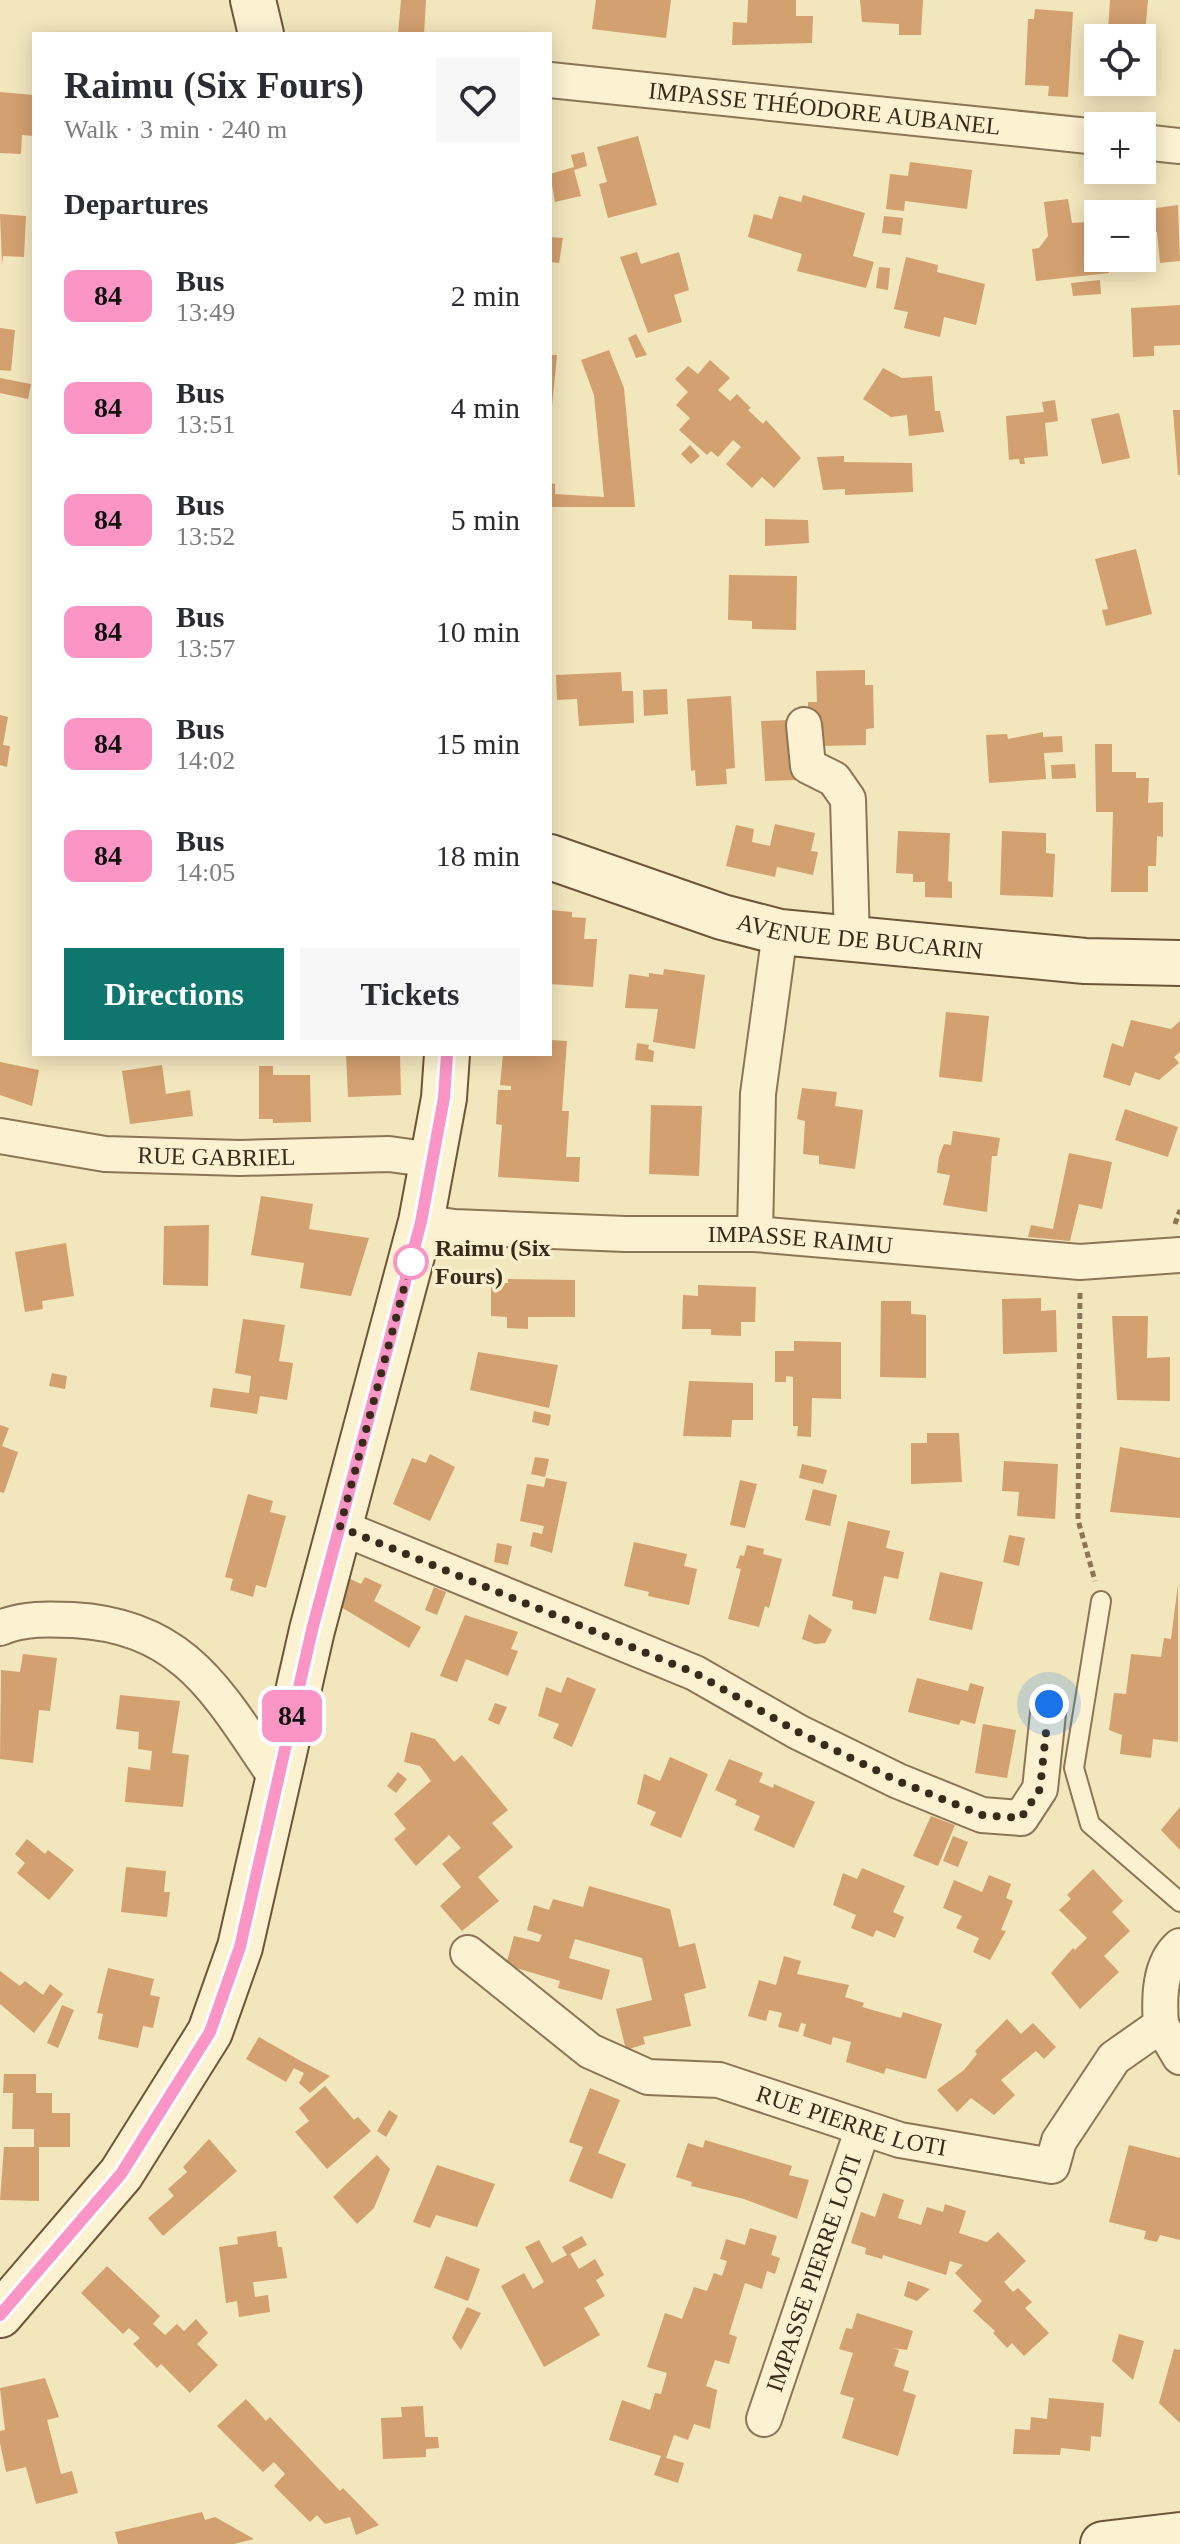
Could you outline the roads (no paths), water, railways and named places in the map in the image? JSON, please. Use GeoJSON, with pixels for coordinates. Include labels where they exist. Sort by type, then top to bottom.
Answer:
{"type":"FeatureCollection","features":[{"type":"Feature","properties":{"kind":"street"},"geometry":{"type":"LineString","coordinates":[[253,0],[261,32]]}},
{"type":"Feature","properties":{"kind":"street","name":"IMPASSE THÉODORE AUBANEL"},"geometry":{"type":"LineString","coordinates":[[552,80],[1084,136]]}},
{"type":"Feature","properties":{"kind":"street"},"geometry":{"type":"LineString","coordinates":[[1156,143],[1180,146]]}},
{"type":"Feature","properties":{"kind":"street"},"geometry":{"type":"LineString","coordinates":[[804,725],[808,766],[834,779],[848,799],[852,941]]}},
{"type":"Feature","properties":{"kind":"street","name":"AVENUE DE BUCARIN"},"geometry":{"type":"LineString","coordinates":[[552,858],[722,917],[780,932],[1085,961],[1180,963]]}},
{"type":"Feature","properties":{"kind":"street"},"geometry":{"type":"LineString","coordinates":[[755,1234],[758,1094],[780,932]]}},
{"type":"Feature","properties":{"kind":"street"},"geometry":{"type":"LineString","coordinates":[[0,2315],[121,2174],[210,2032],[240,1947],[277,1779],[421,1222],[444,1098],[447,1056]]}},
{"type":"Feature","properties":{"kind":"street","name":"RUE GABRIEL"},"geometry":{"type":"LineString","coordinates":[[0,1136],[105,1154],[240,1158],[389,1154],[433,1160]]}},
{"type":"Feature","properties":{"kind":"street","name":"IMPASSE RAIMU"},"geometry":{"type":"LineString","coordinates":[[421,1222],[454,1227],[625,1234],[755,1234],[1080,1262],[1180,1255]]}},
{"type":"Feature","properties":{"kind":"street"},"geometry":{"type":"LineString","coordinates":[[340,1527],[695,1673],[798,1732],[898,1781],[982,1815],[1021,1818],[1040,1789],[1049,1704]]}},
{"type":"Feature","properties":{"kind":"street"},"geometry":{"type":"LineString","coordinates":[[0,1628],[41,1618],[78,1620],[120,1624],[156,1640],[186,1659],[206,1680],[277,1779]]}},
{"type":"Feature","properties":{"kind":"street"},"geometry":{"type":"LineString","coordinates":[[1180,1946],[1174,1951],[1158,1993],[1161,2025],[1180,2057]]}},
{"type":"Feature","properties":{"kind":"street","name":"RUE PIERRE LOTI"},"geometry":{"type":"LineString","coordinates":[[468,1953],[590,2051],[648,2077],[719,2080],[900,2140],[1052,2166],[1059,2141],[1114,2058],[1161,2025]]}},
{"type":"Feature","properties":{"kind":"street","name":"IMPASSE PIERRE LOTI"},"geometry":{"type":"LineString","coordinates":[[764,2419],[863,2128]]}},
{"type":"Feature","properties":{"kind":"street"},"geometry":{"type":"LineString","coordinates":[[1103,2544],[1180,2535]]}},
{"type":"Feature","properties":{"kind":"lane"},"geometry":{"type":"LineString","coordinates":[[1101,1601],[1074,1768],[1090,1824],[1180,1902]]}},
{"type":"Feature","properties":{"kind":"place","name":"Raimu (Six Fours)"},"geometry":{"type":"Point","coordinates":[411,1262]}}]}
